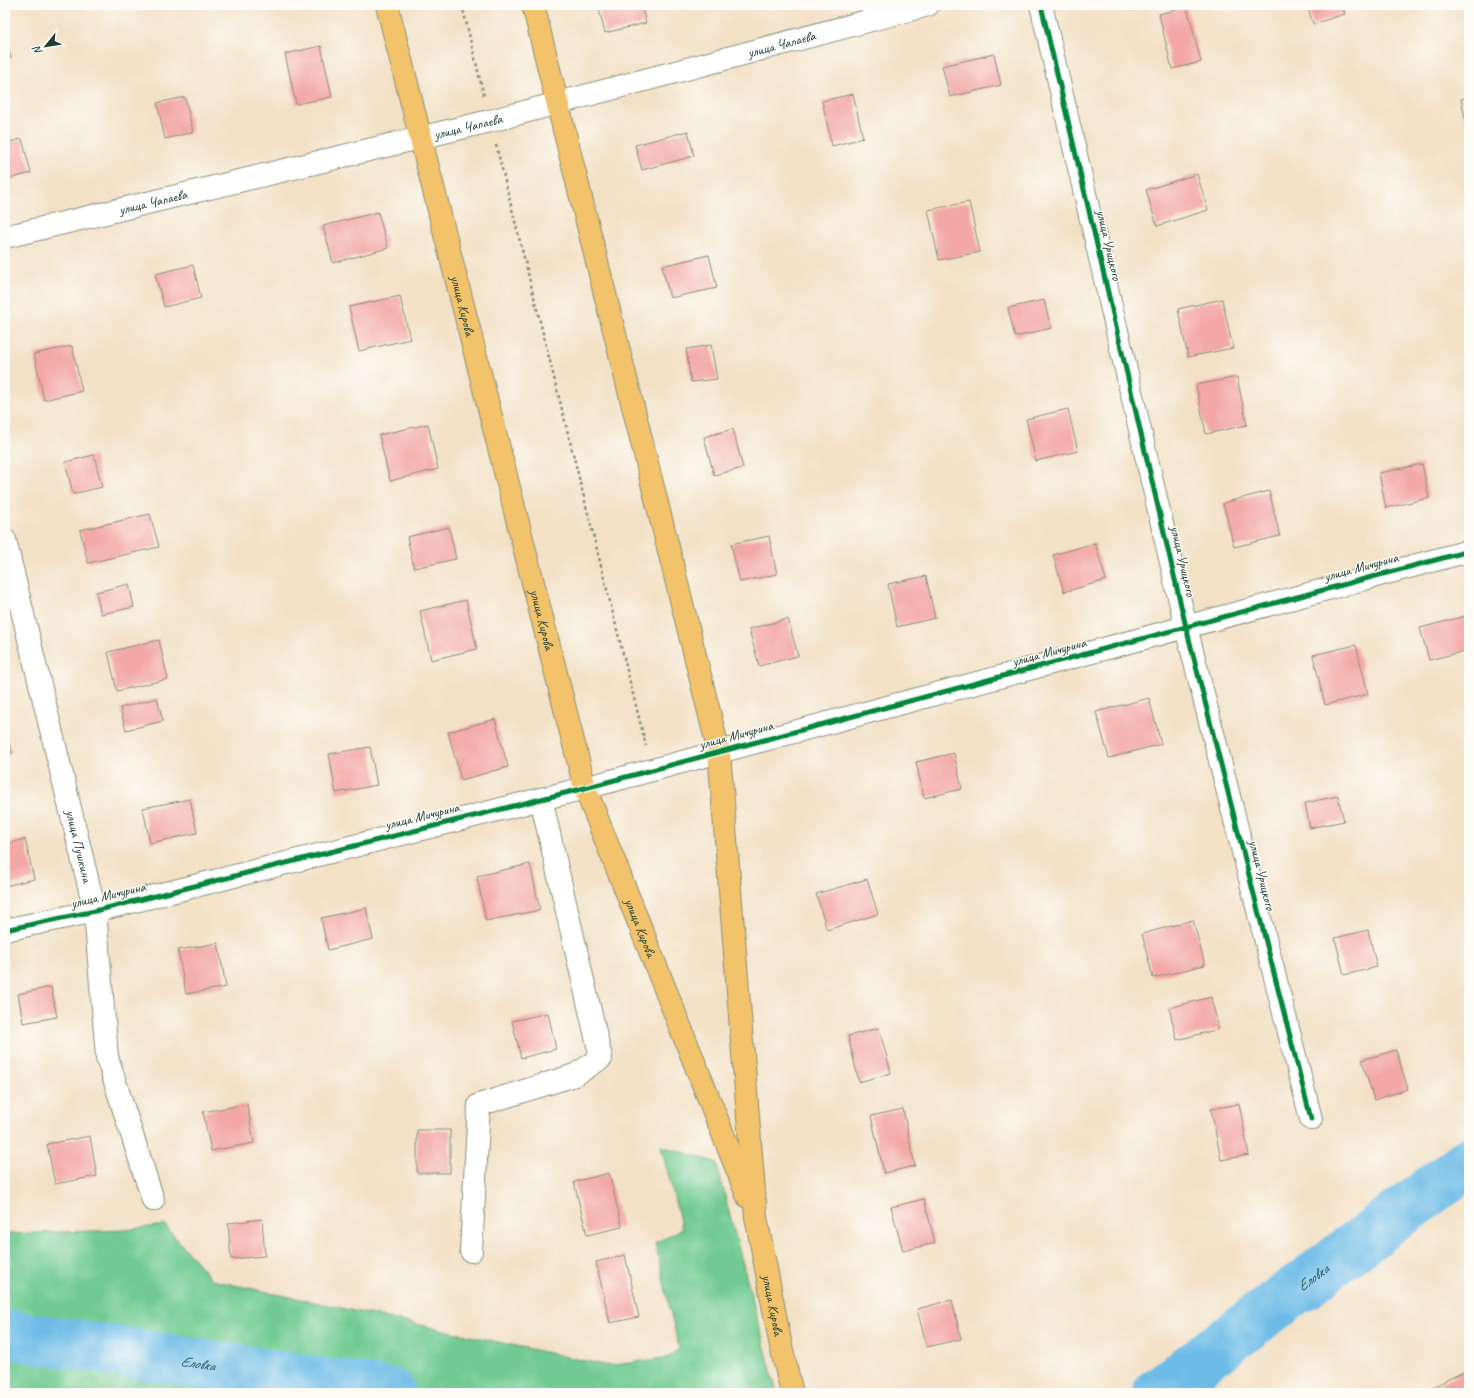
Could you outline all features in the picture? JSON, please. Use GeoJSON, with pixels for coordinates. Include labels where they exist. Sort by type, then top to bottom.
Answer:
{"type":"FeatureCollection","features":[{"type":"Feature","properties":{"kind":"main road","name":"улица Кирова"},"geometry":{"type":"LineString","coordinates":[[387,5],[585,788],[756,1216]]}},
{"type":"Feature","properties":{"kind":"main road","name":"улица Кирова"},"geometry":{"type":"LineString","coordinates":[[533,5],[719,752],[756,1216],[780,1346],[792,1393]]}},
{"type":"Feature","properties":{"kind":"street","name":"улица Чапаева"},"geometry":{"type":"LineString","coordinates":[[5,237],[490,121],[928,5]]}},
{"type":"Feature","properties":{"kind":"street","name":"улица Урицкого"},"geometry":{"type":"LineString","coordinates":[[1041,5],[1186,627],[1311,1119]]}},
{"type":"Feature","properties":{"kind":"street","name":"улица Пушкина"},"geometry":{"type":"LineString","coordinates":[[5,540],[95,911],[107,1057],[153,1200]]}},
{"type":"Feature","properties":{"kind":"street","name":"улица Мичурина"},"geometry":{"type":"LineString","coordinates":[[5,930],[95,911],[585,788],[1469,551]]}},
{"type":"Feature","properties":{"kind":"street"},"geometry":{"type":"LineString","coordinates":[[471,1251],[479,1105],[574,1075],[601,1058],[541,799]]}},
{"type":"Feature","properties":{"kind":"path"},"geometry":{"type":"LineString","coordinates":[[462,5],[652,769]]}},
{"type":"Feature","properties":{"kind":"green space"},"geometry":{"type":"Polygon","coordinates":[[[661,1146],[716,1162],[777,1393],[5,1393],[5,1234],[124,1230],[165,1225],[212,1280],[609,1366],[669,1357],[679,1349],[655,1243],[682,1229],[661,1146]]]}},
{"type":"Feature","properties":{"kind":"building"},"geometry":{"type":"Polygon","coordinates":[[[598,5],[641,5],[646,23],[605,33],[598,5]]]}},
{"type":"Feature","properties":{"kind":"building"},"geometry":{"type":"Polygon","coordinates":[[[1307,5],[1342,5],[1345,14],[1313,24],[1307,5]]]}},
{"type":"Feature","properties":{"kind":"building"},"geometry":{"type":"Polygon","coordinates":[[[1187,7],[1201,62],[1172,69],[1159,14],[1187,7]]]}},
{"type":"Feature","properties":{"kind":"building"},"geometry":{"type":"Polygon","coordinates":[[[5,37],[11,58],[5,59],[5,37]]]}},
{"type":"Feature","properties":{"kind":"building"},"geometry":{"type":"Polygon","coordinates":[[[321,46],[332,97],[296,104],[285,54],[321,46]]]}},
{"type":"Feature","properties":{"kind":"building"},"geometry":{"type":"Polygon","coordinates":[[[994,54],[1001,85],[950,97],[942,66],[994,54]]]}},
{"type":"Feature","properties":{"kind":"building"},"geometry":{"type":"Polygon","coordinates":[[[853,94],[863,138],[832,146],[822,101],[853,94]]]}},
{"type":"Feature","properties":{"kind":"building"},"geometry":{"type":"Polygon","coordinates":[[[185,97],[193,132],[165,139],[157,103],[185,97]]]}},
{"type":"Feature","properties":{"kind":"building"},"geometry":{"type":"Polygon","coordinates":[[[1469,97],[1469,118],[1465,119],[1461,99],[1469,97]]]}},
{"type":"Feature","properties":{"kind":"building"},"geometry":{"type":"Polygon","coordinates":[[[688,131],[694,156],[642,170],[635,145],[688,131]]]}},
{"type":"Feature","properties":{"kind":"building"},"geometry":{"type":"Polygon","coordinates":[[[22,139],[31,173],[5,180],[5,143],[22,139]]]}},
{"type":"Feature","properties":{"kind":"building"},"geometry":{"type":"Polygon","coordinates":[[[1197,174],[1208,210],[1157,226],[1146,190],[1197,174]]]}},
{"type":"Feature","properties":{"kind":"building"},"geometry":{"type":"Polygon","coordinates":[[[969,202],[980,252],[939,260],[928,210],[969,202]]]}},
{"type":"Feature","properties":{"kind":"building"},"geometry":{"type":"Polygon","coordinates":[[[378,212],[388,248],[333,263],[323,226],[378,212]]]}},
{"type":"Feature","properties":{"kind":"building"},"geometry":{"type":"Polygon","coordinates":[[[709,255],[717,288],[670,298],[662,266],[709,255]]]}},
{"type":"Feature","properties":{"kind":"building"},"geometry":{"type":"Polygon","coordinates":[[[193,265],[201,298],[164,307],[155,274],[193,265]]]}},
{"type":"Feature","properties":{"kind":"building"},"geometry":{"type":"Polygon","coordinates":[[[400,296],[410,339],[359,351],[349,307],[400,296]]]}},
{"type":"Feature","properties":{"kind":"building"},"geometry":{"type":"Polygon","coordinates":[[[1222,299],[1233,348],[1188,357],[1178,309],[1222,299]]]}},
{"type":"Feature","properties":{"kind":"building"},"geometry":{"type":"Polygon","coordinates":[[[1044,300],[1051,328],[1015,337],[1008,308],[1044,300]]]}},
{"type":"Feature","properties":{"kind":"building"},"geometry":{"type":"Polygon","coordinates":[[[711,345],[717,379],[691,382],[686,349],[711,345]]]}},
{"type":"Feature","properties":{"kind":"building"},"geometry":{"type":"Polygon","coordinates":[[[72,346],[82,391],[44,400],[34,354],[72,346]]]}},
{"type":"Feature","properties":{"kind":"building"},"geometry":{"type":"Polygon","coordinates":[[[1237,377],[1247,425],[1206,434],[1196,385],[1237,377]]]}},
{"type":"Feature","properties":{"kind":"building"},"geometry":{"type":"Polygon","coordinates":[[[1068,409],[1078,451],[1036,461],[1026,419],[1068,409]]]}},
{"type":"Feature","properties":{"kind":"building"},"geometry":{"type":"Polygon","coordinates":[[[428,424],[438,469],[390,481],[379,435],[428,424]]]}},
{"type":"Feature","properties":{"kind":"building"},"geometry":{"type":"Polygon","coordinates":[[[733,429],[743,468],[714,475],[704,437],[733,429]]]}},
{"type":"Feature","properties":{"kind":"building"},"geometry":{"type":"Polygon","coordinates":[[[94,455],[102,487],[73,494],[65,462],[94,455]]]}},
{"type":"Feature","properties":{"kind":"building"},"geometry":{"type":"Polygon","coordinates":[[[1422,464],[1429,498],[1386,508],[1379,473],[1422,464]]]}},
{"type":"Feature","properties":{"kind":"building"},"geometry":{"type":"Polygon","coordinates":[[[1269,491],[1280,536],[1234,547],[1223,503],[1269,491]]]}},
{"type":"Feature","properties":{"kind":"building"},"geometry":{"type":"Polygon","coordinates":[[[150,514],[159,547],[88,563],[80,530],[150,514]]]}},
{"type":"Feature","properties":{"kind":"building"},"geometry":{"type":"Polygon","coordinates":[[[449,527],[456,559],[414,568],[407,537],[449,527]]]}},
{"type":"Feature","properties":{"kind":"building"},"geometry":{"type":"Polygon","coordinates":[[[769,536],[777,574],[740,582],[731,544],[769,536]]]}},
{"type":"Feature","properties":{"kind":"building"},"geometry":{"type":"Polygon","coordinates":[[[1095,543],[1106,580],[1064,592],[1053,555],[1095,543]]]}},
{"type":"Feature","properties":{"kind":"building"},"geometry":{"type":"Polygon","coordinates":[[[926,576],[935,618],[897,627],[888,584],[926,576]]]}},
{"type":"Feature","properties":{"kind":"building"},"geometry":{"type":"Polygon","coordinates":[[[129,584],[134,607],[101,614],[96,592],[129,584]]]}},
{"type":"Feature","properties":{"kind":"building"},"geometry":{"type":"Polygon","coordinates":[[[466,600],[477,649],[431,660],[420,611],[466,600]]]}},
{"type":"Feature","properties":{"kind":"building"},"geometry":{"type":"Polygon","coordinates":[[[1466,616],[1469,627],[1469,650],[1429,660],[1420,628],[1466,616]]]}},
{"type":"Feature","properties":{"kind":"building"},"geometry":{"type":"Polygon","coordinates":[[[788,619],[798,656],[759,666],[749,629],[788,619]]]}},
{"type":"Feature","properties":{"kind":"building"},"geometry":{"type":"Polygon","coordinates":[[[159,640],[168,679],[117,691],[108,652],[159,640]]]}},
{"type":"Feature","properties":{"kind":"building"},"geometry":{"type":"Polygon","coordinates":[[[1356,645],[1368,694],[1325,705],[1313,655],[1356,645]]]}},
{"type":"Feature","properties":{"kind":"building"},"geometry":{"type":"Polygon","coordinates":[[[157,698],[163,721],[126,730],[120,708],[157,698]]]}},
{"type":"Feature","properties":{"kind":"building"},"geometry":{"type":"Polygon","coordinates":[[[1149,698],[1161,744],[1109,758],[1096,712],[1149,698]]]}},
{"type":"Feature","properties":{"kind":"building"},"geometry":{"type":"Polygon","coordinates":[[[495,719],[508,767],[461,780],[448,732],[495,719]]]}},
{"type":"Feature","properties":{"kind":"building"},"geometry":{"type":"Polygon","coordinates":[[[5,731],[12,753],[5,755],[5,731]]]}},
{"type":"Feature","properties":{"kind":"building"},"geometry":{"type":"Polygon","coordinates":[[[370,747],[377,785],[336,793],[329,754],[370,747]]]}},
{"type":"Feature","properties":{"kind":"building"},"geometry":{"type":"Polygon","coordinates":[[[954,753],[962,789],[924,798],[916,762],[954,753]]]}},
{"type":"Feature","properties":{"kind":"building"},"geometry":{"type":"Polygon","coordinates":[[[1338,796],[1344,821],[1310,828],[1305,803],[1338,796]]]}},
{"type":"Feature","properties":{"kind":"building"},"geometry":{"type":"Polygon","coordinates":[[[190,799],[197,833],[150,843],[143,808],[190,799]]]}},
{"type":"Feature","properties":{"kind":"building"},"geometry":{"type":"Polygon","coordinates":[[[25,839],[34,879],[5,886],[5,844],[25,839]]]}},
{"type":"Feature","properties":{"kind":"building"},"geometry":{"type":"Polygon","coordinates":[[[530,864],[540,910],[486,921],[477,876],[530,864]]]}},
{"type":"Feature","properties":{"kind":"building"},"geometry":{"type":"Polygon","coordinates":[[[867,879],[878,914],[827,930],[816,894],[867,879]]]}},
{"type":"Feature","properties":{"kind":"building"},"geometry":{"type":"Polygon","coordinates":[[[366,908],[373,939],[328,950],[321,918],[366,908]]]}},
{"type":"Feature","properties":{"kind":"building"},"geometry":{"type":"Polygon","coordinates":[[[1193,920],[1205,965],[1153,978],[1142,934],[1193,920]]]}},
{"type":"Feature","properties":{"kind":"building"},"geometry":{"type":"Polygon","coordinates":[[[1368,930],[1377,967],[1344,975],[1335,938],[1368,930]]]}},
{"type":"Feature","properties":{"kind":"building"},"geometry":{"type":"Polygon","coordinates":[[[218,943],[226,987],[186,994],[178,950],[218,943]]]}},
{"type":"Feature","properties":{"kind":"building"},"geometry":{"type":"Polygon","coordinates":[[[51,987],[57,1017],[23,1023],[18,994],[51,987]]]}},
{"type":"Feature","properties":{"kind":"building"},"geometry":{"type":"Polygon","coordinates":[[[1211,997],[1219,1029],[1177,1040],[1169,1008],[1211,997]]]}},
{"type":"Feature","properties":{"kind":"building"},"geometry":{"type":"Polygon","coordinates":[[[548,1013],[556,1049],[521,1058],[512,1021],[548,1013]]]}},
{"type":"Feature","properties":{"kind":"building"},"geometry":{"type":"Polygon","coordinates":[[[879,1028],[891,1073],[859,1082],[848,1036],[879,1028]]]}},
{"type":"Feature","properties":{"kind":"building"},"geometry":{"type":"Polygon","coordinates":[[[1396,1050],[1408,1089],[1374,1100],[1362,1060],[1396,1050]]]}},
{"type":"Feature","properties":{"kind":"building"},"geometry":{"type":"Polygon","coordinates":[[[247,1104],[254,1143],[211,1151],[203,1112],[247,1104]]]}},
{"type":"Feature","properties":{"kind":"building"},"geometry":{"type":"Polygon","coordinates":[[[1239,1104],[1249,1155],[1221,1160],[1211,1109],[1239,1104]]]}},
{"type":"Feature","properties":{"kind":"building"},"geometry":{"type":"Polygon","coordinates":[[[903,1109],[915,1166],[884,1173],[871,1116],[903,1109]]]}},
{"type":"Feature","properties":{"kind":"building"},"geometry":{"type":"Polygon","coordinates":[[[417,1130],[450,1130],[450,1173],[417,1173],[417,1130]]]}},
{"type":"Feature","properties":{"kind":"building"},"geometry":{"type":"Polygon","coordinates":[[[90,1136],[97,1176],[55,1184],[47,1144],[90,1136]]]}},
{"type":"Feature","properties":{"kind":"building"},"geometry":{"type":"Polygon","coordinates":[[[609,1173],[622,1227],[587,1235],[574,1182],[609,1173]]]}},
{"type":"Feature","properties":{"kind":"building"},"geometry":{"type":"Polygon","coordinates":[[[924,1199],[935,1243],[903,1251],[891,1207],[924,1199]]]}},
{"type":"Feature","properties":{"kind":"building"},"geometry":{"type":"Polygon","coordinates":[[[262,1219],[265,1256],[231,1259],[228,1223],[262,1219]]]}},
{"type":"Feature","properties":{"kind":"building"},"geometry":{"type":"Polygon","coordinates":[[[625,1255],[639,1317],[610,1323],[596,1262],[625,1255]]]}},
{"type":"Feature","properties":{"kind":"building"},"geometry":{"type":"Polygon","coordinates":[[[952,1300],[961,1339],[927,1347],[917,1309],[952,1300]]]}},
{"type":"Feature","properties":{"kind":"building"},"geometry":{"type":"Polygon","coordinates":[[[1469,1369],[1469,1393],[1428,1393],[1427,1390],[1469,1369]]]}},
{"type":"Feature","properties":{"kind":"waterway","name":"Еловка"},"geometry":{"type":"LineString","coordinates":[[1157,1393],[1469,1162]]}},
{"type":"Feature","properties":{"kind":"waterway","name":"Еловка"},"geometry":{"type":"LineString","coordinates":[[5,1334],[391,1393]]}},
{"type":"Feature","properties":{"kind":"cycle path"},"geometry":{"type":"LineString","coordinates":[[1041,5],[1186,627],[1311,1119]]}},
{"type":"Feature","properties":{"kind":"cycle path"},"geometry":{"type":"LineString","coordinates":[[5,930],[95,911],[585,788],[1469,551]]}}]}
